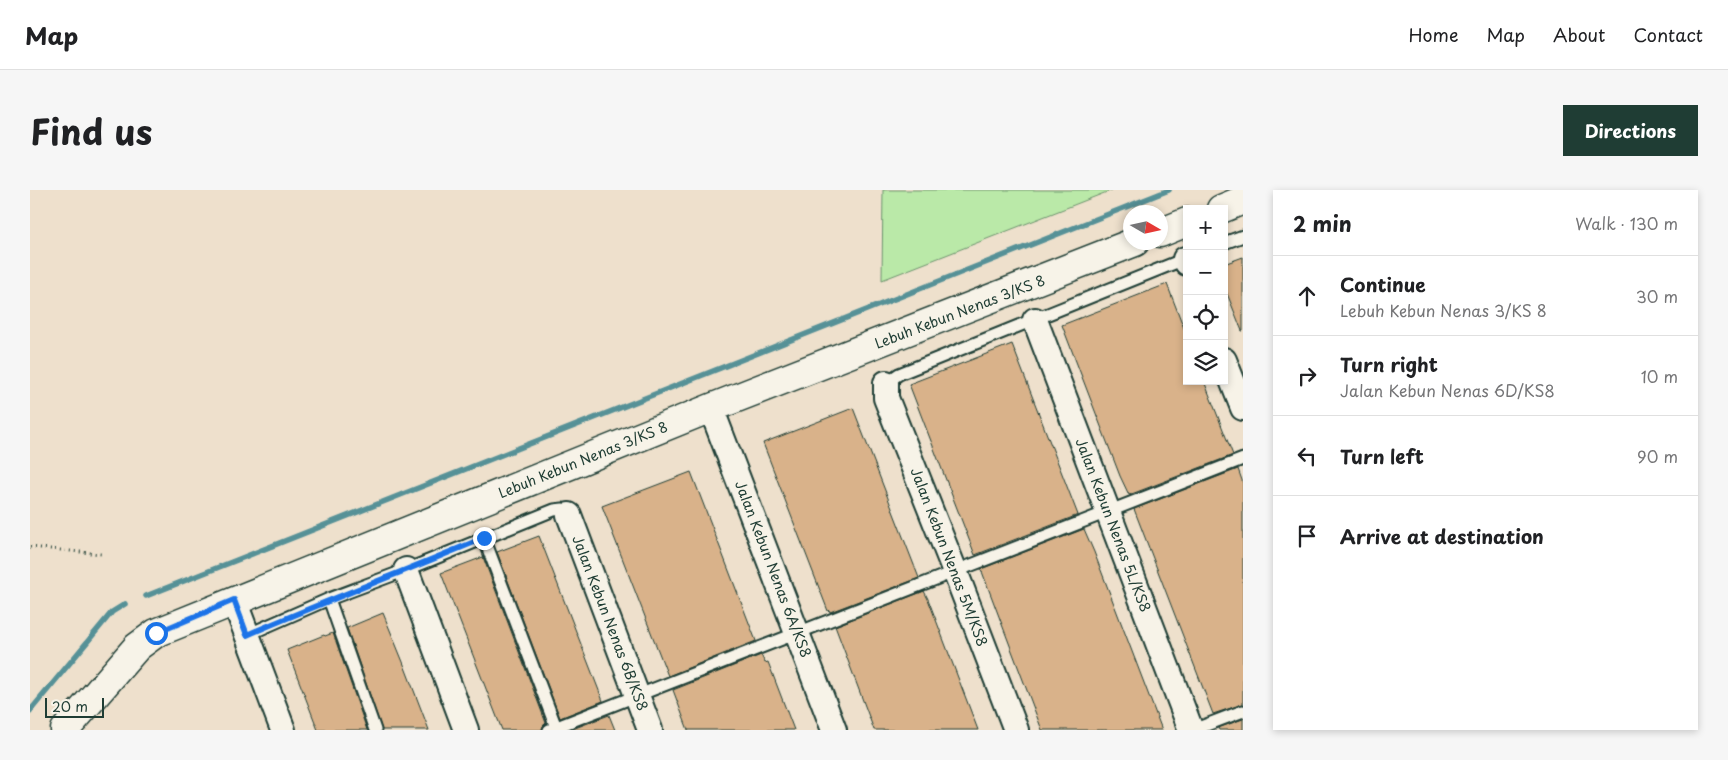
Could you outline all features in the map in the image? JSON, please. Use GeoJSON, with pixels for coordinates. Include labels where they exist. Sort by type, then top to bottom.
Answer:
{"type":"FeatureCollection","features":[{"type":"Feature","properties":{"kind":"street"},"geometry":{"type":"LineString","coordinates":[[1228,206],[1243,200]]}},
{"type":"Feature","properties":{"kind":"street"},"geometry":{"type":"LineString","coordinates":[[1168,230],[1183,224]]}},
{"type":"Feature","properties":{"kind":"street","name":"Lebuh Kebun Nenas 3/KS 8"},"geometry":{"type":"LineString","coordinates":[[65,730],[137,647],[156,633],[711,408],[1123,247]]}},
{"type":"Feature","properties":{"kind":"street","name":"Jalan Kebun Nenas 5L/KS8"},"geometry":{"type":"LineString","coordinates":[[1035,320],[1192,730]]}},
{"type":"Feature","properties":{"kind":"street"},"geometry":{"type":"LineString","coordinates":[[1228,370],[1243,408]]}},
{"type":"Feature","properties":{"kind":"street","name":"Jalan Kebun Nenas 5M/KS8"},"geometry":{"type":"LineString","coordinates":[[886,383],[886,398],[1016,730]]}},
{"type":"Feature","properties":{"kind":"street","name":"Jalan Kebun Nenas 6A/KS8"},"geometry":{"type":"LineString","coordinates":[[711,408],[834,730]]}},
{"type":"Feature","properties":{"kind":"street","name":"Jalan Kebun Nenas 6B/KS8"},"geometry":{"type":"LineString","coordinates":[[570,515],[650,730]]}},
{"type":"Feature","properties":{"kind":"street"},"geometry":{"type":"LineString","coordinates":[[406,570],[466,730]]}},
{"type":"Feature","properties":{"kind":"street"},"geometry":{"type":"LineString","coordinates":[[234,600],[283,730]]}},
{"type":"Feature","properties":{"kind":"lane"},"geometry":{"type":"LineString","coordinates":[[1228,242],[1243,236]]}},
{"type":"Feature","properties":{"kind":"lane"},"geometry":{"type":"LineString","coordinates":[[886,383],[899,374],[1183,261]]}},
{"type":"Feature","properties":{"kind":"lane"},"geometry":{"type":"LineString","coordinates":[[484,538],[554,729],[1243,459]]}},
{"type":"Feature","properties":{"kind":"lane"},"geometry":{"type":"LineString","coordinates":[[247,635],[554,510],[563,509],[570,515]]}},
{"type":"Feature","properties":{"kind":"lane"},"geometry":{"type":"LineString","coordinates":[[329,600],[376,730]]}},
{"type":"Feature","properties":{"kind":"lane"},"geometry":{"type":"LineString","coordinates":[[1192,730],[1243,711]]}},
{"type":"Feature","properties":{"kind":"path"},"geometry":{"type":"LineString","coordinates":[[30,547],[101,554]]}},
{"type":"Feature","properties":{"kind":"green space"},"geometry":{"type":"Polygon","coordinates":[[[883,190],[1112,190],[882,280],[883,190]]]}},
{"type":"Feature","properties":{"kind":"building"},"geometry":{"type":"Polygon","coordinates":[[[1243,257],[1243,331],[1228,296],[1228,263],[1243,257]]]}},
{"type":"Feature","properties":{"kind":"building"},"geometry":{"type":"Polygon","coordinates":[[[1167,284],[1183,326],[1183,385],[1206,385],[1233,455],[1129,495],[1062,325],[1167,284]]]}},
{"type":"Feature","properties":{"kind":"building"},"geometry":{"type":"Polygon","coordinates":[[[1012,344],[1078,515],[975,555],[909,384],[1012,344]]]}},
{"type":"Feature","properties":{"kind":"building"},"geometry":{"type":"Polygon","coordinates":[[[853,408],[919,578],[830,612],[763,443],[853,408]]]}},
{"type":"Feature","properties":{"kind":"building"},"geometry":{"type":"Polygon","coordinates":[[[1238,469],[1243,483],[1243,704],[1213,714],[1134,509],[1238,469]]]}},
{"type":"Feature","properties":{"kind":"building"},"geometry":{"type":"Polygon","coordinates":[[[691,472],[756,641],[668,676],[602,506],[691,472]]]}},
{"type":"Feature","properties":{"kind":"building"},"geometry":{"type":"Polygon","coordinates":[[[1084,529],[1162,730],[1042,730],[981,569],[1084,529]]]}},
{"type":"Feature","properties":{"kind":"building"},"geometry":{"type":"Polygon","coordinates":[[[539,536],[603,701],[560,718],[497,552],[539,536]]]}},
{"type":"Feature","properties":{"kind":"building"},"geometry":{"type":"Polygon","coordinates":[[[483,557],[546,723],[542,730],[502,730],[441,573],[483,557]]]}},
{"type":"Feature","properties":{"kind":"building"},"geometry":{"type":"Polygon","coordinates":[[[924,591],[978,730],[874,730],[835,626],[924,591]]]}},
{"type":"Feature","properties":{"kind":"building"},"geometry":{"type":"Polygon","coordinates":[[[383,613],[429,730],[382,730],[347,628],[383,613]]]}},
{"type":"Feature","properties":{"kind":"building"},"geometry":{"type":"Polygon","coordinates":[[[333,633],[367,730],[318,730],[287,650],[333,633]]]}},
{"type":"Feature","properties":{"kind":"building"},"geometry":{"type":"Polygon","coordinates":[[[761,655],[765,663],[768,662],[794,730],[688,730],[673,690],[761,655]]]}},
{"type":"Feature","properties":{"kind":"building"},"geometry":{"type":"Polygon","coordinates":[[[609,715],[615,730],[570,730],[609,715]]]}},
{"type":"Feature","properties":{"kind":"building"},"geometry":{"type":"Polygon","coordinates":[[[1243,719],[1243,730],[1219,730],[1218,728],[1243,719]]]}},
{"type":"Feature","properties":{"kind":"waterway"},"geometry":{"type":"LineString","coordinates":[[146,596],[1169,190]]}},
{"type":"Feature","properties":{"kind":"waterway"},"geometry":{"type":"LineString","coordinates":[[30,711],[112,612],[125,604]]}},
{"type":"Feature","properties":{"kind":"route"},"geometry":{"type":"LineString","coordinates":[[156,633],[234,600],[247,635],[484,538]]}}]}
